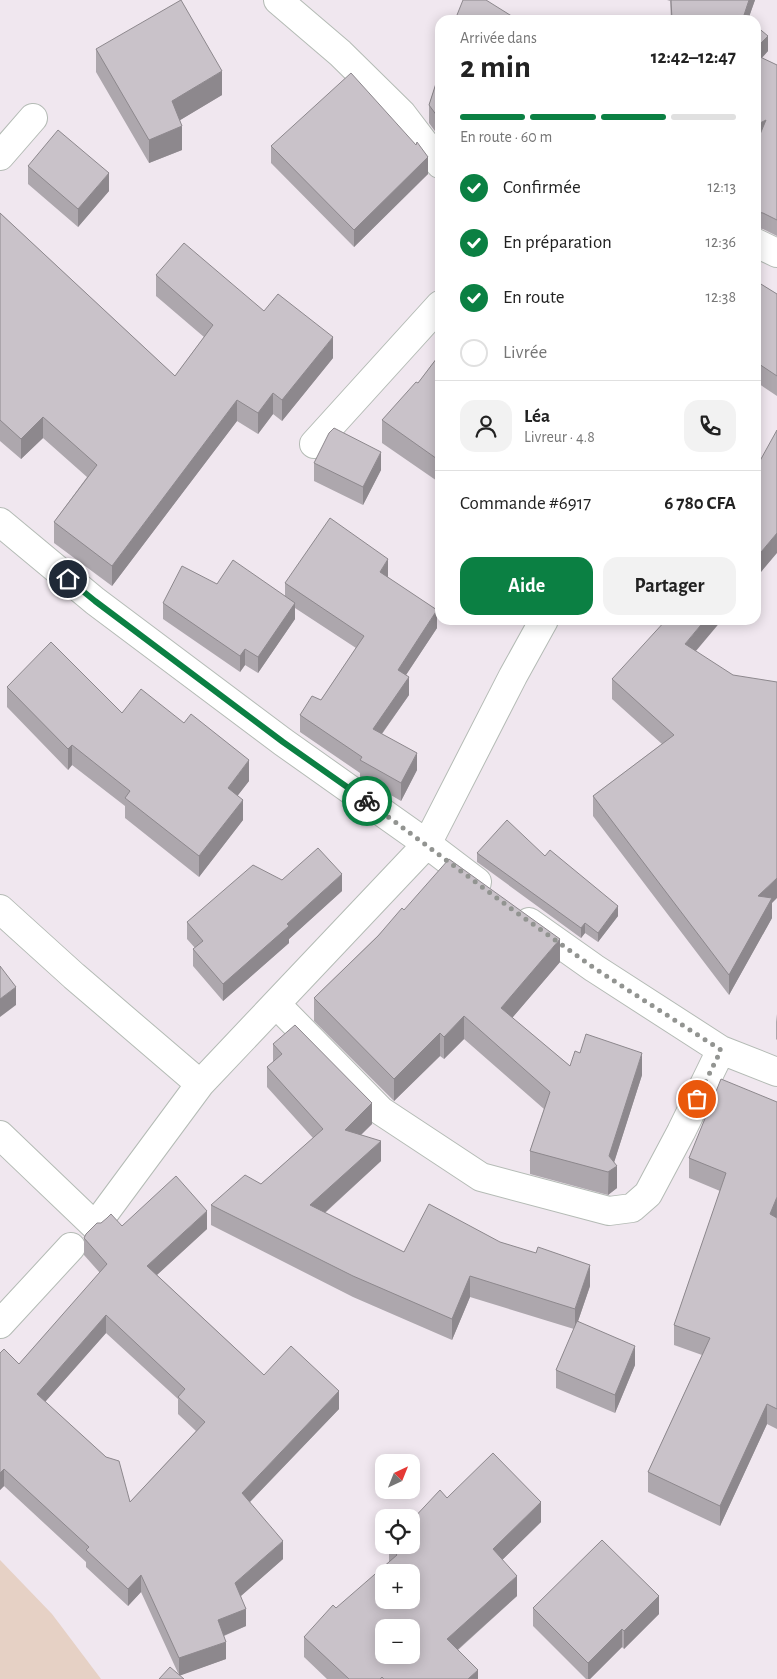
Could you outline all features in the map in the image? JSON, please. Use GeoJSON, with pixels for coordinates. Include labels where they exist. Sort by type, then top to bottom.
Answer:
{"type":"FeatureCollection","features":[{"type":"Feature","properties":{"kind":"street"},"geometry":{"type":"LineString","coordinates":[[278,0],[340,53],[402,114],[435,157]]}},
{"type":"Feature","properties":{"kind":"street"},"geometry":{"type":"LineString","coordinates":[[0,156],[33,118]]}},
{"type":"Feature","properties":{"kind":"street"},"geometry":{"type":"LineString","coordinates":[[761,245],[777,253]]}},
{"type":"Feature","properties":{"kind":"street"},"geometry":{"type":"LineString","coordinates":[[314,444],[435,311]]}},
{"type":"Feature","properties":{"kind":"street"},"geometry":{"type":"LineString","coordinates":[[0,522],[95,601],[220,695],[427,844],[594,968],[721,1050],[777,1072]]}},
{"type":"Feature","properties":{"kind":"street"},"geometry":{"type":"LineString","coordinates":[[0,1135],[95,1226],[200,1084],[427,844],[541,625]]}},
{"type":"Feature","properties":{"kind":"street"},"geometry":{"type":"LineString","coordinates":[[0,909],[74,976],[200,1084]]}},
{"type":"Feature","properties":{"kind":"street"},"geometry":{"type":"LineString","coordinates":[[276,1004],[381,1111],[481,1178],[609,1211],[632,1208],[648,1194],[721,1050]]}},
{"type":"Feature","properties":{"kind":"street"},"geometry":{"type":"LineString","coordinates":[[0,1324],[70,1247]]}},
{"type":"Feature","properties":{"kind":"shaded area"},"geometry":{"type":"Polygon","coordinates":[[[0,1560],[52,1614],[101,1679],[0,1679],[0,1560]]]}},
{"type":"Feature","properties":{"kind":"building"},"geometry":{"type":"Polygon","coordinates":[[[181,0],[222,71],[172,101],[182,126],[149,140],[96,49],[181,0]]]}},
{"type":"Feature","properties":{"kind":"building"},"geometry":{"type":"Polygon","coordinates":[[[463,0],[486,0],[510,15],[457,15],[463,0]]]}},
{"type":"Feature","properties":{"kind":"building"},"geometry":{"type":"Polygon","coordinates":[[[671,0],[749,0],[744,15],[672,15],[671,0]]]}},
{"type":"Feature","properties":{"kind":"building"},"geometry":{"type":"Polygon","coordinates":[[[761,30],[768,36],[761,43],[761,30]]]}},
{"type":"Feature","properties":{"kind":"building"},"geometry":{"type":"Polygon","coordinates":[[[761,57],[777,65],[777,220],[761,213],[761,132],[766,120],[761,122],[761,57]]]}},
{"type":"Feature","properties":{"kind":"building"},"geometry":{"type":"Polygon","coordinates":[[[351,73],[416,145],[417,142],[428,157],[354,230],[271,146],[351,73]]]}},
{"type":"Feature","properties":{"kind":"building"},"geometry":{"type":"Polygon","coordinates":[[[435,86],[435,113],[429,105],[435,86]]]}},
{"type":"Feature","properties":{"kind":"building"},"geometry":{"type":"Polygon","coordinates":[[[58,130],[109,173],[78,209],[28,166],[58,130]]]}},
{"type":"Feature","properties":{"kind":"building"},"geometry":{"type":"Polygon","coordinates":[[[0,213],[175,376],[213,325],[156,275],[184,243],[264,311],[278,294],[333,337],[282,400],[273,393],[258,413],[237,400],[112,566],[54,522],[97,465],[43,417],[21,439],[0,420],[0,213]]]}},
{"type":"Feature","properties":{"kind":"building"},"geometry":{"type":"Polygon","coordinates":[[[761,284],[777,294],[777,376],[761,365],[761,284]]]}},
{"type":"Feature","properties":{"kind":"building"},"geometry":{"type":"Polygon","coordinates":[[[435,361],[435,457],[382,420],[416,382],[418,383],[435,361]]]}},
{"type":"Feature","properties":{"kind":"building"},"geometry":{"type":"Polygon","coordinates":[[[334,428],[381,452],[363,487],[314,463],[329,433],[334,428]]]}},
{"type":"Feature","properties":{"kind":"building"},"geometry":{"type":"Polygon","coordinates":[[[777,430],[777,533],[761,552],[761,459],[777,430]]]}},
{"type":"Feature","properties":{"kind":"building"},"geometry":{"type":"Polygon","coordinates":[[[330,518],[388,559],[380,572],[435,609],[435,613],[398,670],[409,677],[373,729],[417,753],[401,783],[360,760],[362,757],[300,715],[312,696],[321,700],[364,636],[285,583],[330,518]]]}},
{"type":"Feature","properties":{"kind":"building"},"geometry":{"type":"Polygon","coordinates":[[[233,560],[295,603],[258,657],[245,649],[240,656],[163,603],[182,566],[217,584],[233,560]]]}},
{"type":"Feature","properties":{"kind":"building"},"geometry":{"type":"Polygon","coordinates":[[[661,625],[701,625],[685,644],[733,675],[777,682],[777,878],[758,896],[772,898],[729,975],[593,796],[674,735],[612,679],[661,625]]]}},
{"type":"Feature","properties":{"kind":"building"},"geometry":{"type":"Polygon","coordinates":[[[51,642],[122,713],[141,689],[184,723],[191,714],[249,760],[228,788],[243,800],[199,856],[125,798],[130,791],[72,745],[68,749],[7,687],[51,642]]]}},
{"type":"Feature","properties":{"kind":"building"},"geometry":{"type":"Polygon","coordinates":[[[507,820],[545,856],[550,850],[618,906],[598,933],[585,923],[581,928],[477,853],[507,820]]]}},
{"type":"Feature","properties":{"kind":"building"},"geometry":{"type":"Polygon","coordinates":[[[318,848],[342,874],[287,924],[289,926],[223,984],[193,949],[203,941],[187,922],[253,865],[282,880],[318,848]]]}},
{"type":"Feature","properties":{"kind":"building"},"geometry":{"type":"Polygon","coordinates":[[[449,859],[560,939],[501,1008],[570,1066],[575,1051],[580,1053],[586,1034],[642,1053],[609,1156],[617,1166],[608,1172],[530,1151],[550,1092],[464,1016],[444,1037],[440,1033],[394,1079],[314,998],[378,936],[402,908],[404,910],[449,859]]]}},
{"type":"Feature","properties":{"kind":"building"},"geometry":{"type":"Polygon","coordinates":[[[0,966],[16,987],[0,999],[0,966]]]}},
{"type":"Feature","properties":{"kind":"building"},"geometry":{"type":"Polygon","coordinates":[[[295,1025],[372,1103],[345,1130],[381,1141],[310,1205],[404,1252],[429,1204],[500,1242],[536,1253],[538,1247],[590,1265],[575,1309],[470,1276],[452,1319],[353,1276],[211,1205],[245,1175],[261,1184],[323,1129],[267,1067],[282,1054],[273,1044],[295,1025]]]}},
{"type":"Feature","properties":{"kind":"building"},"geometry":{"type":"Polygon","coordinates":[[[721,1079],[777,1102],[777,1197],[770,1214],[777,1218],[777,1409],[767,1404],[720,1506],[648,1472],[710,1338],[674,1325],[726,1173],[689,1158],[721,1079]]]}},
{"type":"Feature","properties":{"kind":"building"},"geometry":{"type":"Polygon","coordinates":[[[176,1176],[207,1211],[147,1266],[264,1375],[291,1346],[339,1391],[242,1493],[283,1541],[235,1583],[246,1609],[218,1620],[226,1642],[179,1658],[141,1575],[128,1589],[86,1550],[89,1547],[4,1469],[0,1473],[0,1353],[4,1349],[19,1364],[107,1264],[84,1238],[86,1234],[97,1223],[101,1223],[111,1214],[122,1226],[176,1176]],[[106,1315],[37,1394],[106,1457],[119,1461],[130,1502],[205,1422],[178,1397],[185,1389],[106,1315]]]}},
{"type":"Feature","properties":{"kind":"building"},"geometry":{"type":"Polygon","coordinates":[[[577,1321],[635,1346],[615,1395],[556,1370],[577,1321]]]}},
{"type":"Feature","properties":{"kind":"building"},"geometry":{"type":"Polygon","coordinates":[[[493,1453],[541,1502],[493,1549],[517,1576],[447,1639],[478,1670],[468,1679],[384,1679],[382,1677],[380,1679],[349,1679],[304,1637],[333,1605],[336,1608],[375,1574],[375,1609],[420,1609],[420,1564],[387,1564],[396,1554],[420,1554],[420,1511],[440,1490],[447,1498],[493,1453]]]}},
{"type":"Feature","properties":{"kind":"building"},"geometry":{"type":"Polygon","coordinates":[[[602,1540],[659,1596],[588,1663],[533,1608],[602,1540]]]}},
{"type":"Feature","properties":{"kind":"building"},"geometry":{"type":"Polygon","coordinates":[[[170,1667],[184,1679],[159,1679],[170,1667]]]}},
{"type":"Feature","properties":{"kind":"way so far"},"geometry":{"type":"LineString","coordinates":[[367,801],[594,968],[721,1050],[697,1099]]}},
{"type":"Feature","properties":{"kind":"route"},"geometry":{"type":"LineString","coordinates":[[68,579],[283,742],[367,801]]}}]}
